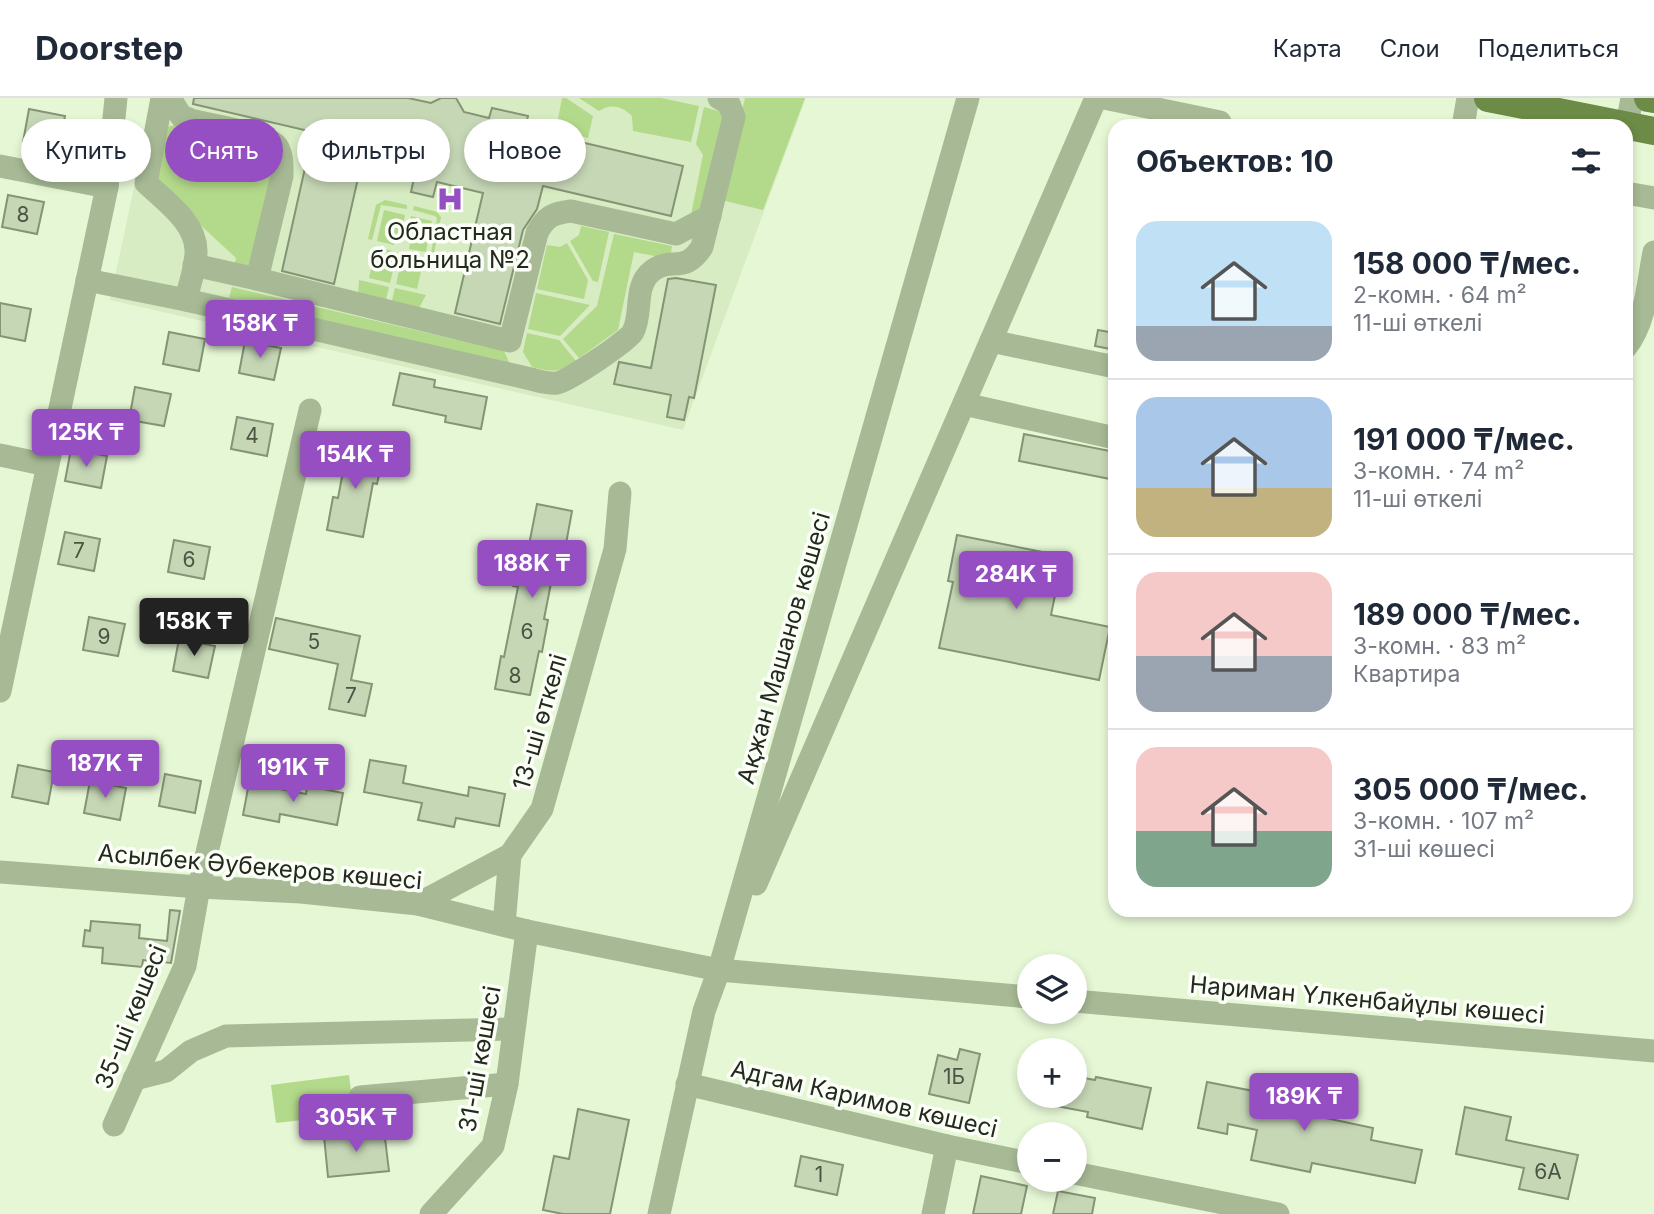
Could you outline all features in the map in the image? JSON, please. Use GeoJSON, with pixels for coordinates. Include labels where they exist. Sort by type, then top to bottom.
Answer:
{"type":"FeatureCollection","features":[{"type":"Feature","properties":{"kind":"main road"},"geometry":{"type":"LineString","coordinates":[[1488,98],[1552,118],[1629,111],[1654,131]]}},
{"type":"Feature","properties":{"kind":"main road"},"geometry":{"type":"LineString","coordinates":[[1648,98],[1654,99]]}},
{"type":"Feature","properties":{"kind":"street"},"geometry":{"type":"LineString","coordinates":[[0,691],[107,187],[116,98]]}},
{"type":"Feature","properties":{"kind":"street"},"geometry":{"type":"LineString","coordinates":[[162,98],[146,183],[184,220],[193,233],[197,250],[186,300]]}},
{"type":"Feature","properties":{"kind":"street"},"geometry":{"type":"LineString","coordinates":[[170,98],[181,116],[264,138],[277,145],[282,159],[282,176],[257,279]]}},
{"type":"Feature","properties":{"kind":"street"},"geometry":{"type":"LineString","coordinates":[[87,280],[558,383],[624,341],[633,331],[643,282],[653,271],[664,265],[681,265],[694,259],[702,247],[734,117],[729,104],[719,98]]}},
{"type":"Feature","properties":{"kind":"street","name":"Ақжан Машанов көшесі"},"geometry":{"type":"LineString","coordinates":[[659,1214],[704,1011],[719,970],[968,98]]}},
{"type":"Feature","properties":{"kind":"street"},"geometry":{"type":"LineString","coordinates":[[1017,996],[719,970],[1096,98]]}},
{"type":"Feature","properties":{"kind":"street"},"geometry":{"type":"LineString","coordinates":[[1104,98],[1206,119]]}},
{"type":"Feature","properties":{"kind":"street"},"geometry":{"type":"LineString","coordinates":[[1464,119],[1468,98]]}},
{"type":"Feature","properties":{"kind":"street"},"geometry":{"type":"LineString","coordinates":[[0,166],[107,187]]}},
{"type":"Feature","properties":{"kind":"street"},"geometry":{"type":"LineString","coordinates":[[1633,194],[1654,198]]}},
{"type":"Feature","properties":{"kind":"street"},"geometry":{"type":"LineString","coordinates":[[531,379],[510,341],[537,233],[543,221],[554,213],[571,211],[676,234],[710,216]]}},
{"type":"Feature","properties":{"kind":"street"},"geometry":{"type":"LineString","coordinates":[[1633,337],[1643,307],[1654,252]]}},
{"type":"Feature","properties":{"kind":"street"},"geometry":{"type":"LineString","coordinates":[[194,265],[510,341]]}},
{"type":"Feature","properties":{"kind":"street"},"geometry":{"type":"LineString","coordinates":[[991,341],[1108,366]]}},
{"type":"Feature","properties":{"kind":"street"},"geometry":{"type":"LineString","coordinates":[[964,404],[1108,436]]}},
{"type":"Feature","properties":{"kind":"street","name":"35-ші көшесі"},"geometry":{"type":"LineString","coordinates":[[114,1125],[185,966],[200,887],[310,410]]}},
{"type":"Feature","properties":{"kind":"street"},"geometry":{"type":"LineString","coordinates":[[0,455],[47,465]]}},
{"type":"Feature","properties":{"kind":"street","name":"13-ші өткелі"},"geometry":{"type":"LineString","coordinates":[[418,904],[510,855],[542,809],[615,549],[620,492]]}},
{"type":"Feature","properties":{"kind":"street"},"geometry":{"type":"LineString","coordinates":[[0,852],[26,875]]}},
{"type":"Feature","properties":{"kind":"street"},"geometry":{"type":"LineString","coordinates":[[504,925],[510,855]]}},
{"type":"Feature","properties":{"kind":"street","name":"Асылбек Әубекеров көшесі"},"geometry":{"type":"LineString","coordinates":[[0,872],[301,892],[418,904],[527,931],[719,970]]}},
{"type":"Feature","properties":{"kind":"street","name":"31-ші көшесі"},"geometry":{"type":"LineString","coordinates":[[430,1214],[493,1146],[507,1084],[527,931]]}},
{"type":"Feature","properties":{"kind":"street","name":"Нариман Үлкенбайұлы көшесі"},"geometry":{"type":"LineString","coordinates":[[1087,1002],[1654,1051]]}},
{"type":"Feature","properties":{"kind":"street"},"geometry":{"type":"LineString","coordinates":[[134,1079],[166,1071],[191,1051],[226,1036],[513,1029]]}},
{"type":"Feature","properties":{"kind":"street"},"geometry":{"type":"LineString","coordinates":[[360,1097],[507,1084]]}},
{"type":"Feature","properties":{"kind":"street","name":"Адгам Каримов көшесі"},"geometry":{"type":"LineString","coordinates":[[687,1084],[1017,1161]]}},
{"type":"Feature","properties":{"kind":"street"},"geometry":{"type":"LineString","coordinates":[[933,1214],[947,1146]]}},
{"type":"Feature","properties":{"kind":"street"},"geometry":{"type":"LineString","coordinates":[[1087,1175],[1207,1207],[1278,1214]]}},
{"type":"Feature","properties":{"kind":"shaded area","name":"Областная больница №2"},"geometry":{"type":"Polygon","coordinates":[[[153,98],[806,98],[683,430],[110,300],[135,182],[151,182],[151,119],[149,119],[153,98]]]}},
{"type":"Feature","properties":{"kind":"green space"},"geometry":{"type":"Polygon","coordinates":[[[562,98],[566,98],[593,116],[588,138],[586,119],[558,119],[562,98]]]}},
{"type":"Feature","properties":{"kind":"green space"},"geometry":{"type":"Polygon","coordinates":[[[579,98],[661,98],[699,106],[691,142],[633,131],[632,116],[624,110],[612,106],[599,111],[579,98]]]}},
{"type":"Feature","properties":{"kind":"green space"},"geometry":{"type":"Polygon","coordinates":[[[745,98],[805,98],[763,210],[721,200],[745,98]]]}},
{"type":"Feature","properties":{"kind":"green space"},"geometry":{"type":"Polygon","coordinates":[[[704,107],[725,113],[705,210],[690,220],[703,155],[696,144],[704,107]]]}},
{"type":"Feature","properties":{"kind":"green space"},"geometry":{"type":"Polygon","coordinates":[[[165,135],[165,182],[270,182],[250,264],[243,268],[234,268],[236,258],[153,181],[165,135]]]}},
{"type":"Feature","properties":{"kind":"green space"},"geometry":{"type":"Polygon","coordinates":[[[385,200],[407,205],[407,209],[381,205],[372,240],[368,239],[376,205],[385,200]]]}},
{"type":"Feature","properties":{"kind":"green space"},"geometry":{"type":"Polygon","coordinates":[[[414,206],[437,212],[441,217],[434,254],[431,253],[437,218],[413,210],[414,206]]]}},
{"type":"Feature","properties":{"kind":"green space"},"geometry":{"type":"Polygon","coordinates":[[[384,210],[405,215],[400,240],[395,239],[394,245],[377,241],[384,210]]]}},
{"type":"Feature","properties":{"kind":"green space"},"geometry":{"type":"Polygon","coordinates":[[[411,216],[432,221],[426,252],[409,249],[410,243],[406,242],[411,216]]]}},
{"type":"Feature","properties":{"kind":"green space"},"geometry":{"type":"Polygon","coordinates":[[[581,226],[609,232],[598,282],[593,281],[570,241],[579,235],[581,226]]]}},
{"type":"Feature","properties":{"kind":"green space"},"geometry":{"type":"Polygon","coordinates":[[[614,234],[672,246],[670,259],[634,252],[618,330],[579,358],[563,339],[597,306],[614,234]]]}},
{"type":"Feature","properties":{"kind":"green space"},"geometry":{"type":"Polygon","coordinates":[[[567,243],[588,280],[584,299],[537,289],[547,245],[560,247],[567,243]]]}},
{"type":"Feature","properties":{"kind":"green space"},"geometry":{"type":"Polygon","coordinates":[[[376,247],[393,251],[392,256],[396,258],[390,283],[369,278],[376,247]]]}},
{"type":"Feature","properties":{"kind":"green space"},"geometry":{"type":"Polygon","coordinates":[[[407,254],[424,258],[417,289],[396,284],[402,259],[406,260],[407,254]]]}},
{"type":"Feature","properties":{"kind":"green space"},"geometry":{"type":"Polygon","coordinates":[[[359,280],[389,287],[385,304],[358,294],[359,280]]]}},
{"type":"Feature","properties":{"kind":"green space"},"geometry":{"type":"Polygon","coordinates":[[[232,287],[504,351],[510,364],[229,298],[232,287]]]}},
{"type":"Feature","properties":{"kind":"green space"},"geometry":{"type":"Polygon","coordinates":[[[395,288],[426,295],[419,308],[391,305],[395,288]]]}},
{"type":"Feature","properties":{"kind":"green space"},"geometry":{"type":"Polygon","coordinates":[[[536,293],[590,305],[560,336],[528,329],[536,293]]]}},
{"type":"Feature","properties":{"kind":"green space"},"geometry":{"type":"Polygon","coordinates":[[[527,333],[559,340],[576,361],[565,368],[555,370],[532,367],[523,352],[527,333]]]}},
{"type":"Feature","properties":{"kind":"green space"},"geometry":{"type":"Polygon","coordinates":[[[349,1075],[354,1114],[276,1123],[271,1085],[349,1075]]]}},
{"type":"Feature","properties":{"kind":"building"},"geometry":{"type":"Polygon","coordinates":[[[194,98],[408,98],[431,103],[441,98],[456,98],[464,112],[489,118],[492,108],[528,116],[527,119],[464,119],[464,182],[586,182],[586,143],[683,166],[671,216],[543,186],[537,209],[523,230],[500,324],[455,313],[483,193],[437,182],[450,182],[450,119],[297,119],[297,128],[283,125],[283,119],[257,119],[193,104],[194,98]]]}},
{"type":"Feature","properties":{"kind":"building"},"geometry":{"type":"Polygon","coordinates":[[[29,109],[65,116],[64,119],[27,119],[29,109]]]}},
{"type":"Feature","properties":{"kind":"building"},"geometry":{"type":"Polygon","coordinates":[[[302,182],[357,182],[334,284],[282,271],[302,182]]]}},
{"type":"Feature","properties":{"kind":"building"},"geometry":{"type":"Polygon","coordinates":[[[413,182],[437,182],[433,197],[411,192],[413,182]]]}},
{"type":"Feature","properties":{"kind":"building"},"geometry":{"type":"Polygon","coordinates":[[[8,195],[44,202],[37,234],[2,227],[8,195]]]}},
{"type":"Feature","properties":{"kind":"building"},"geometry":{"type":"Polygon","coordinates":[[[668,279],[716,285],[694,398],[689,397],[684,420],[667,417],[671,395],[614,384],[619,362],[651,368],[668,279]]]}},
{"type":"Feature","properties":{"kind":"building"},"geometry":{"type":"Polygon","coordinates":[[[0,303],[31,309],[25,341],[0,336],[0,303]]]}},
{"type":"Feature","properties":{"kind":"building"},"geometry":{"type":"Polygon","coordinates":[[[1098,330],[1108,332],[1108,349],[1095,346],[1098,330]]]}},
{"type":"Feature","properties":{"kind":"building"},"geometry":{"type":"Polygon","coordinates":[[[169,332],[205,339],[199,371],[163,364],[169,332]]]}},
{"type":"Feature","properties":{"kind":"building"},"geometry":{"type":"Polygon","coordinates":[[[245,341],[281,348],[274,380],[239,373],[245,341]]]}},
{"type":"Feature","properties":{"kind":"building"},"geometry":{"type":"Polygon","coordinates":[[[400,373],[435,380],[434,387],[487,397],[481,429],[445,422],[446,416],[393,405],[400,373]]]}},
{"type":"Feature","properties":{"kind":"building"},"geometry":{"type":"Polygon","coordinates":[[[135,387],[171,394],[164,426],[129,420],[135,387]]]}},
{"type":"Feature","properties":{"kind":"building"},"geometry":{"type":"Polygon","coordinates":[[[237,417],[273,424],[267,456],[231,449],[237,417]]]}},
{"type":"Feature","properties":{"kind":"building"},"geometry":{"type":"Polygon","coordinates":[[[1024,434],[1108,451],[1108,479],[1019,461],[1024,434]]]}},
{"type":"Feature","properties":{"kind":"building"},"geometry":{"type":"Polygon","coordinates":[[[348,445],[384,452],[377,484],[373,483],[363,537],[327,530],[333,497],[338,498],[348,445]]]}},
{"type":"Feature","properties":{"kind":"building"},"geometry":{"type":"Polygon","coordinates":[[[71,449],[107,456],[101,488],[65,481],[71,449]]]}},
{"type":"Feature","properties":{"kind":"building"},"geometry":{"type":"Polygon","coordinates":[[[537,504],[572,511],[566,544],[559,542],[544,619],[548,620],[542,652],[539,651],[530,695],[495,689],[518,587],[513,586],[519,554],[527,555],[537,504]]]}},
{"type":"Feature","properties":{"kind":"building"},"geometry":{"type":"Polygon","coordinates":[[[65,532],[100,539],[94,571],[58,564],[65,532]]]}},
{"type":"Feature","properties":{"kind":"building"},"geometry":{"type":"Polygon","coordinates":[[[957,535],[1063,556],[1051,615],[1108,627],[1099,680],[939,648],[953,582],[948,581],[957,535]]]}},
{"type":"Feature","properties":{"kind":"building"},"geometry":{"type":"Polygon","coordinates":[[[174,540],[210,547],[204,579],[168,572],[174,540]]]}},
{"type":"Feature","properties":{"kind":"building"},"geometry":{"type":"Polygon","coordinates":[[[89,617],[125,624],[118,656],[83,650],[89,617]]]}},
{"type":"Feature","properties":{"kind":"building"},"geometry":{"type":"Polygon","coordinates":[[[276,618],[360,636],[351,680],[372,684],[365,716],[329,709],[338,664],[269,649],[276,618]]]}},
{"type":"Feature","properties":{"kind":"building"},"geometry":{"type":"Polygon","coordinates":[[[179,639],[215,646],[208,678],[173,671],[179,639]]]}},
{"type":"Feature","properties":{"kind":"building"},"geometry":{"type":"Polygon","coordinates":[[[370,760],[406,766],[403,783],[468,796],[469,787],[505,794],[499,826],[456,818],[454,827],[418,820],[422,803],[364,792],[370,760]]]}},
{"type":"Feature","properties":{"kind":"building"},"geometry":{"type":"Polygon","coordinates":[[[18,765],[54,772],[48,804],[12,797],[18,765]]]}},
{"type":"Feature","properties":{"kind":"building"},"geometry":{"type":"Polygon","coordinates":[[[165,774],[201,781],[195,813],[159,806],[165,774]]]}},
{"type":"Feature","properties":{"kind":"building"},"geometry":{"type":"Polygon","coordinates":[[[90,781],[126,788],[120,820],[84,813],[90,781]]]}},
{"type":"Feature","properties":{"kind":"building"},"geometry":{"type":"Polygon","coordinates":[[[249,783],[306,794],[307,786],[343,793],[337,825],[280,814],[279,822],[243,815],[249,783]]]}},
{"type":"Feature","properties":{"kind":"building"},"geometry":{"type":"Polygon","coordinates":[[[170,910],[180,911],[171,963],[143,960],[142,967],[102,963],[103,948],[83,946],[85,930],[90,931],[91,921],[140,925],[139,938],[167,941],[170,910]]]}},
{"type":"Feature","properties":{"kind":"building"},"geometry":{"type":"Polygon","coordinates":[[[960,1049],[980,1054],[969,1103],[929,1094],[938,1055],[957,1060],[960,1049]]]}},
{"type":"Feature","properties":{"kind":"building"},"geometry":{"type":"Polygon","coordinates":[[[1096,1077],[1151,1088],[1142,1129],[1087,1117],[1088,1112],[1067,1108],[1087,1108],[1087,1078],[1095,1080],[1096,1077]]]}},
{"type":"Feature","properties":{"kind":"building"},"geometry":{"type":"Polygon","coordinates":[[[1207,1082],[1264,1093],[1266,1086],[1325,1098],[1321,1117],[1373,1128],[1371,1140],[1422,1150],[1415,1183],[1312,1163],[1310,1172],[1251,1160],[1257,1130],[1228,1124],[1227,1134],[1198,1128],[1207,1082]]]}},
{"type":"Feature","properties":{"kind":"building"},"geometry":{"type":"Polygon","coordinates":[[[1465,1107],[1511,1117],[1506,1140],[1578,1155],[1568,1199],[1519,1189],[1524,1168],[1456,1154],[1465,1107]]]}},
{"type":"Feature","properties":{"kind":"building"},"geometry":{"type":"Polygon","coordinates":[[[578,1109],[629,1120],[610,1214],[563,1214],[543,1210],[554,1156],[569,1159],[578,1109]]]}},
{"type":"Feature","properties":{"kind":"building"},"geometry":{"type":"Polygon","coordinates":[[[384,1130],[389,1171],[328,1177],[324,1136],[384,1130]]]}},
{"type":"Feature","properties":{"kind":"building"},"geometry":{"type":"Polygon","coordinates":[[[801,1156],[843,1165],[837,1195],[795,1186],[801,1156]]]}},
{"type":"Feature","properties":{"kind":"building"},"geometry":{"type":"Polygon","coordinates":[[[981,1176],[1017,1184],[1017,1192],[1026,1192],[1021,1214],[973,1214],[981,1176]]]}},
{"type":"Feature","properties":{"kind":"building"},"geometry":{"type":"Polygon","coordinates":[[[1058,1192],[1095,1198],[1092,1214],[1053,1214],[1058,1192]]]}},
{"type":"Feature","properties":{"kind":"place","name":"Областная больница №2"},"geometry":{"type":"Point","coordinates":[450,199]}}]}
